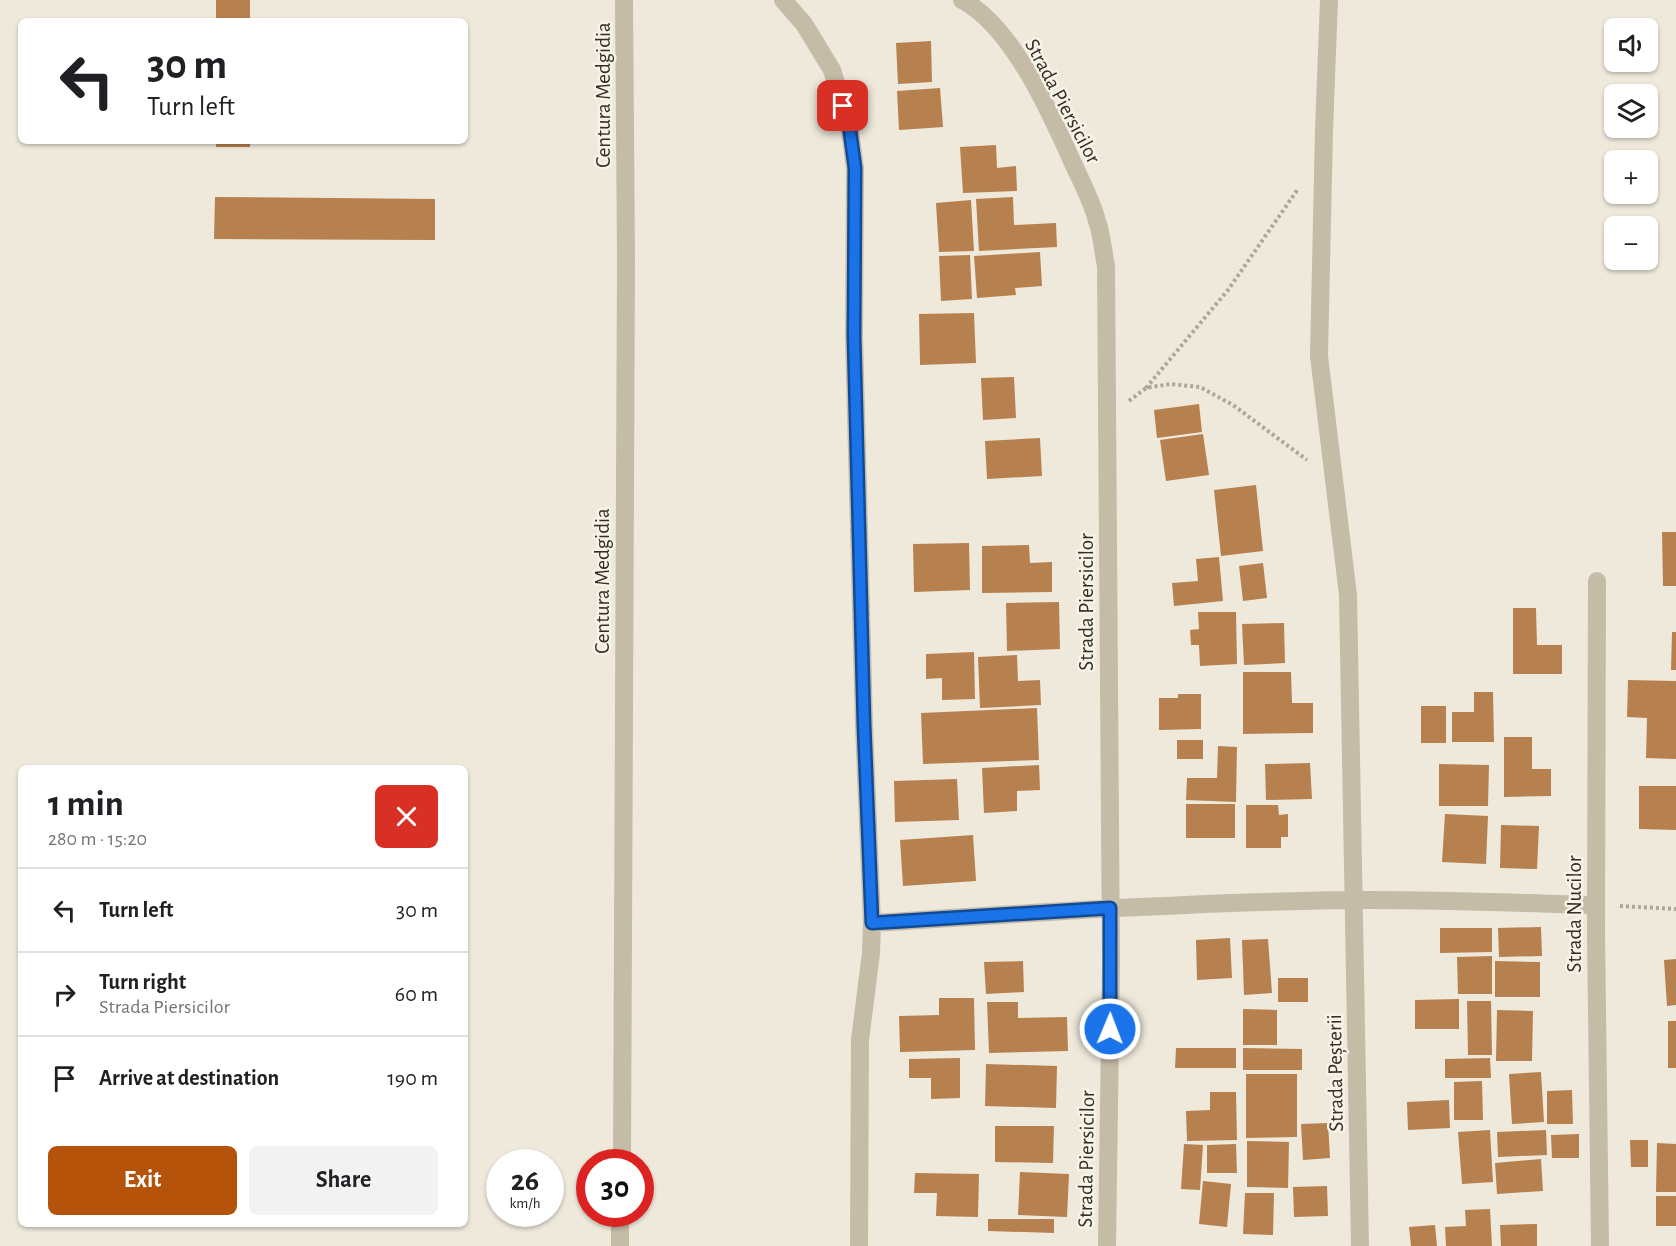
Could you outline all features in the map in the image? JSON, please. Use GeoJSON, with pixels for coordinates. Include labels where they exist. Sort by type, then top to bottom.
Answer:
{"type":"FeatureCollection","features":[{"type":"Feature","properties":{"kind":"street","name":"Centura Medgidia"},"geometry":{"type":"LineString","coordinates":[[622,1149],[626,260],[624,0]]}},
{"type":"Feature","properties":{"kind":"street"},"geometry":{"type":"LineString","coordinates":[[783,0],[804,24],[832,70],[849,124],[855,168],[854,336],[864,725],[872,923],[871,953],[860,1040],[860,1246]]}},
{"type":"Feature","properties":{"kind":"street","name":"Strada Piersicilor"},"geometry":{"type":"LineString","coordinates":[[962,0],[999,30],[1052,118],[1097,221],[1106,266],[1110,908],[1107,1246]]}},
{"type":"Feature","properties":{"kind":"street","name":"Strada Peșterii"},"geometry":{"type":"LineString","coordinates":[[1329,0],[1323,130],[1319,356],[1348,595],[1360,1246]]}},
{"type":"Feature","properties":{"kind":"street","name":"Strada Nucilor"},"geometry":{"type":"LineString","coordinates":[[1597,581],[1596,905],[1600,1246]]}},
{"type":"Feature","properties":{"kind":"street"},"geometry":{"type":"LineString","coordinates":[[872,923],[1110,908],[1355,900],[1596,905]]}},
{"type":"Feature","properties":{"kind":"street"},"geometry":{"type":"LineString","coordinates":[[620,1227],[620,1246]]}},
{"type":"Feature","properties":{"kind":"path"},"geometry":{"type":"LineString","coordinates":[[1107,424],[1128,402],[1146,388],[1228,290],[1300,187]]}},
{"type":"Feature","properties":{"kind":"path"},"geometry":{"type":"LineString","coordinates":[[1146,388],[1170,384],[1200,387],[1233,405],[1297,451],[1335,484]]}},
{"type":"Feature","properties":{"kind":"path"},"geometry":{"type":"LineString","coordinates":[[1596,905],[1676,909]]}},
{"type":"Feature","properties":{"kind":"building"},"geometry":{"type":"Polygon","coordinates":[[[216,0],[250,0],[250,18],[216,18],[216,0]]]}},
{"type":"Feature","properties":{"kind":"building"},"geometry":{"type":"Polygon","coordinates":[[[931,41],[932,82],[898,84],[896,43],[931,41]]]}},
{"type":"Feature","properties":{"kind":"building"},"geometry":{"type":"Polygon","coordinates":[[[940,88],[943,127],[899,130],[897,91],[940,88]]]}},
{"type":"Feature","properties":{"kind":"building"},"geometry":{"type":"Polygon","coordinates":[[[216,144],[250,144],[250,147],[216,147],[216,144]]]}},
{"type":"Feature","properties":{"kind":"building"},"geometry":{"type":"Polygon","coordinates":[[[996,145],[997,168],[1016,166],[1017,191],[963,193],[960,147],[996,145]]]}},
{"type":"Feature","properties":{"kind":"building"},"geometry":{"type":"Polygon","coordinates":[[[215,197],[435,199],[435,240],[214,239],[215,197]]]}},
{"type":"Feature","properties":{"kind":"building"},"geometry":{"type":"Polygon","coordinates":[[[1013,197],[1014,225],[1056,223],[1057,247],[979,251],[976,199],[1013,197]]]}},
{"type":"Feature","properties":{"kind":"building"},"geometry":{"type":"Polygon","coordinates":[[[971,200],[974,251],[939,252],[936,203],[971,200]]]}},
{"type":"Feature","properties":{"kind":"building"},"geometry":{"type":"Polygon","coordinates":[[[1040,252],[1042,286],[1015,288],[1016,295],[977,298],[974,256],[1040,252]]]}},
{"type":"Feature","properties":{"kind":"building"},"geometry":{"type":"Polygon","coordinates":[[[970,255],[972,299],[941,301],[939,256],[970,255]]]}},
{"type":"Feature","properties":{"kind":"building"},"geometry":{"type":"Polygon","coordinates":[[[974,313],[976,363],[920,365],[919,314],[974,313]]]}},
{"type":"Feature","properties":{"kind":"building"},"geometry":{"type":"Polygon","coordinates":[[[1014,377],[1016,418],[983,420],[981,378],[1014,377]]]}},
{"type":"Feature","properties":{"kind":"building"},"geometry":{"type":"Polygon","coordinates":[[[1199,404],[1202,432],[1157,438],[1154,410],[1199,404]]]}},
{"type":"Feature","properties":{"kind":"building"},"geometry":{"type":"Polygon","coordinates":[[[1203,434],[1209,475],[1166,481],[1160,440],[1203,434]]]}},
{"type":"Feature","properties":{"kind":"building"},"geometry":{"type":"Polygon","coordinates":[[[1040,438],[1042,476],[987,479],[985,441],[1040,438]]]}},
{"type":"Feature","properties":{"kind":"building"},"geometry":{"type":"Polygon","coordinates":[[[1256,485],[1263,551],[1221,556],[1214,490],[1256,485]]]}},
{"type":"Feature","properties":{"kind":"building"},"geometry":{"type":"Polygon","coordinates":[[[1662,532],[1676,532],[1676,586],[1663,586],[1662,532]]]}},
{"type":"Feature","properties":{"kind":"building"},"geometry":{"type":"Polygon","coordinates":[[[969,543],[970,590],[914,592],[913,544],[969,543]]]}},
{"type":"Feature","properties":{"kind":"building"},"geometry":{"type":"Polygon","coordinates":[[[1029,545],[1030,563],[1052,562],[1052,592],[982,593],[982,546],[1029,545]]]}},
{"type":"Feature","properties":{"kind":"building"},"geometry":{"type":"Polygon","coordinates":[[[1219,557],[1223,601],[1174,606],[1172,583],[1198,581],[1196,559],[1219,557]]]}},
{"type":"Feature","properties":{"kind":"building"},"geometry":{"type":"Polygon","coordinates":[[[1263,563],[1267,598],[1243,601],[1239,566],[1263,563]]]}},
{"type":"Feature","properties":{"kind":"building"},"geometry":{"type":"Polygon","coordinates":[[[1059,602],[1060,649],[1007,651],[1006,603],[1059,602]]]}},
{"type":"Feature","properties":{"kind":"building"},"geometry":{"type":"Polygon","coordinates":[[[1513,608],[1536,608],[1537,645],[1562,645],[1562,674],[1513,674],[1513,608]]]}},
{"type":"Feature","properties":{"kind":"building"},"geometry":{"type":"Polygon","coordinates":[[[1198,612],[1236,612],[1237,664],[1200,666],[1199,645],[1191,645],[1190,630],[1199,629],[1198,612]]]}},
{"type":"Feature","properties":{"kind":"building"},"geometry":{"type":"Polygon","coordinates":[[[1284,623],[1285,663],[1244,665],[1242,624],[1284,623]]]}},
{"type":"Feature","properties":{"kind":"building"},"geometry":{"type":"Polygon","coordinates":[[[1672,632],[1676,632],[1676,670],[1671,670],[1672,632]]]}},
{"type":"Feature","properties":{"kind":"building"},"geometry":{"type":"Polygon","coordinates":[[[974,652],[975,699],[942,700],[942,678],[926,679],[926,654],[974,652]]]}},
{"type":"Feature","properties":{"kind":"building"},"geometry":{"type":"Polygon","coordinates":[[[1017,655],[1018,681],[1040,680],[1041,705],[980,708],[978,657],[1017,655]]]}},
{"type":"Feature","properties":{"kind":"building"},"geometry":{"type":"Polygon","coordinates":[[[1243,672],[1291,672],[1292,703],[1313,703],[1313,733],[1243,734],[1243,672]]]}},
{"type":"Feature","properties":{"kind":"building"},"geometry":{"type":"Polygon","coordinates":[[[1628,680],[1676,681],[1676,759],[1646,758],[1647,718],[1627,717],[1628,680]]]}},
{"type":"Feature","properties":{"kind":"building"},"geometry":{"type":"Polygon","coordinates":[[[1474,692],[1493,692],[1494,742],[1452,742],[1452,712],[1474,712],[1474,692]]]}},
{"type":"Feature","properties":{"kind":"building"},"geometry":{"type":"Polygon","coordinates":[[[1178,694],[1201,694],[1201,729],[1159,730],[1159,698],[1178,698],[1178,694]]]}},
{"type":"Feature","properties":{"kind":"building"},"geometry":{"type":"Polygon","coordinates":[[[1421,706],[1446,706],[1446,743],[1421,743],[1421,706]]]}},
{"type":"Feature","properties":{"kind":"building"},"geometry":{"type":"Polygon","coordinates":[[[1037,708],[1039,760],[923,764],[921,713],[1037,708]]]}},
{"type":"Feature","properties":{"kind":"building"},"geometry":{"type":"Polygon","coordinates":[[[1504,737],[1532,737],[1532,769],[1551,769],[1551,796],[1504,797],[1504,737]]]}},
{"type":"Feature","properties":{"kind":"building"},"geometry":{"type":"Polygon","coordinates":[[[1177,740],[1203,740],[1203,759],[1177,759],[1177,740]]]}},
{"type":"Feature","properties":{"kind":"building"},"geometry":{"type":"Polygon","coordinates":[[[1218,746],[1237,747],[1236,802],[1186,800],[1187,778],[1217,778],[1218,746]]]}},
{"type":"Feature","properties":{"kind":"building"},"geometry":{"type":"Polygon","coordinates":[[[1310,763],[1312,799],[1266,800],[1265,764],[1310,763]]]}},
{"type":"Feature","properties":{"kind":"building"},"geometry":{"type":"Polygon","coordinates":[[[1439,764],[1489,765],[1488,806],[1439,806],[1439,764]]]}},
{"type":"Feature","properties":{"kind":"building"},"geometry":{"type":"Polygon","coordinates":[[[1039,765],[1040,790],[1017,791],[1017,811],[984,813],[982,768],[1039,765]]]}},
{"type":"Feature","properties":{"kind":"building"},"geometry":{"type":"Polygon","coordinates":[[[957,779],[959,820],[895,822],[894,781],[957,779]]]}},
{"type":"Feature","properties":{"kind":"building"},"geometry":{"type":"Polygon","coordinates":[[[1639,786],[1676,786],[1676,830],[1639,829],[1639,786]]]}},
{"type":"Feature","properties":{"kind":"building"},"geometry":{"type":"Polygon","coordinates":[[[1186,804],[1235,804],[1235,838],[1186,838],[1186,804]]]}},
{"type":"Feature","properties":{"kind":"building"},"geometry":{"type":"Polygon","coordinates":[[[1246,805],[1278,805],[1279,815],[1288,814],[1288,837],[1281,837],[1281,848],[1246,848],[1246,805]]]}},
{"type":"Feature","properties":{"kind":"building"},"geometry":{"type":"Polygon","coordinates":[[[1445,814],[1488,816],[1486,864],[1442,862],[1445,814]]]}},
{"type":"Feature","properties":{"kind":"building"},"geometry":{"type":"Polygon","coordinates":[[[1501,825],[1539,826],[1537,869],[1500,868],[1501,825]]]}},
{"type":"Feature","properties":{"kind":"building"},"geometry":{"type":"Polygon","coordinates":[[[973,835],[976,881],[903,886],[900,840],[973,835]]]}},
{"type":"Feature","properties":{"kind":"building"},"geometry":{"type":"Polygon","coordinates":[[[1541,927],[1542,956],[1499,957],[1498,928],[1541,927]]]}},
{"type":"Feature","properties":{"kind":"building"},"geometry":{"type":"Polygon","coordinates":[[[1440,928],[1492,928],[1492,952],[1440,953],[1440,928]]]}},
{"type":"Feature","properties":{"kind":"building"},"geometry":{"type":"Polygon","coordinates":[[[1230,938],[1232,978],[1197,980],[1196,940],[1230,938]]]}},
{"type":"Feature","properties":{"kind":"building"},"geometry":{"type":"Polygon","coordinates":[[[1268,939],[1272,993],[1244,995],[1242,940],[1268,939]]]}},
{"type":"Feature","properties":{"kind":"building"},"geometry":{"type":"Polygon","coordinates":[[[1492,956],[1492,994],[1458,994],[1457,957],[1492,956]]]}},
{"type":"Feature","properties":{"kind":"building"},"geometry":{"type":"Polygon","coordinates":[[[1676,959],[1676,1005],[1667,1006],[1664,960],[1676,959]]]}},
{"type":"Feature","properties":{"kind":"building"},"geometry":{"type":"Polygon","coordinates":[[[1023,961],[1024,992],[986,994],[984,962],[1023,961]]]}},
{"type":"Feature","properties":{"kind":"building"},"geometry":{"type":"Polygon","coordinates":[[[1495,961],[1540,962],[1540,997],[1495,997],[1495,961]]]}},
{"type":"Feature","properties":{"kind":"building"},"geometry":{"type":"Polygon","coordinates":[[[1278,978],[1308,978],[1308,1002],[1278,1002],[1278,978]]]}},
{"type":"Feature","properties":{"kind":"building"},"geometry":{"type":"Polygon","coordinates":[[[939,998],[974,998],[975,1050],[900,1052],[899,1016],[939,1015],[939,998]]]}},
{"type":"Feature","properties":{"kind":"building"},"geometry":{"type":"Polygon","coordinates":[[[1459,999],[1459,1029],[1415,1029],[1415,1000],[1459,999]]]}},
{"type":"Feature","properties":{"kind":"building"},"geometry":{"type":"Polygon","coordinates":[[[1467,1001],[1491,1001],[1492,1055],[1468,1055],[1467,1001]]]}},
{"type":"Feature","properties":{"kind":"building"},"geometry":{"type":"Polygon","coordinates":[[[987,1002],[1018,1002],[1018,1018],[1067,1017],[1068,1051],[989,1053],[987,1002]]]}},
{"type":"Feature","properties":{"kind":"building"},"geometry":{"type":"Polygon","coordinates":[[[1243,1009],[1277,1010],[1277,1045],[1243,1045],[1243,1009]]]}},
{"type":"Feature","properties":{"kind":"building"},"geometry":{"type":"Polygon","coordinates":[[[1497,1010],[1533,1011],[1532,1061],[1496,1061],[1497,1010]]]}},
{"type":"Feature","properties":{"kind":"building"},"geometry":{"type":"Polygon","coordinates":[[[1668,1021],[1676,1021],[1676,1068],[1668,1068],[1668,1021]]]}},
{"type":"Feature","properties":{"kind":"building"},"geometry":{"type":"Polygon","coordinates":[[[1176,1048],[1236,1048],[1236,1068],[1175,1068],[1176,1048]]]}},
{"type":"Feature","properties":{"kind":"building"},"geometry":{"type":"Polygon","coordinates":[[[1243,1048],[1302,1049],[1302,1070],[1243,1070],[1243,1048]]]}},
{"type":"Feature","properties":{"kind":"building"},"geometry":{"type":"Polygon","coordinates":[[[960,1058],[960,1098],[931,1099],[931,1078],[909,1078],[909,1059],[960,1058]]]}},
{"type":"Feature","properties":{"kind":"building"},"geometry":{"type":"Polygon","coordinates":[[[1490,1058],[1491,1078],[1445,1078],[1445,1059],[1490,1058]]]}},
{"type":"Feature","properties":{"kind":"building"},"geometry":{"type":"Polygon","coordinates":[[[986,1064],[1057,1066],[1056,1108],[985,1106],[986,1064]]]}},
{"type":"Feature","properties":{"kind":"building"},"geometry":{"type":"Polygon","coordinates":[[[1541,1072],[1544,1122],[1512,1124],[1509,1074],[1541,1072]]]}},
{"type":"Feature","properties":{"kind":"building"},"geometry":{"type":"Polygon","coordinates":[[[1246,1074],[1297,1074],[1297,1137],[1246,1138],[1246,1074]]]}},
{"type":"Feature","properties":{"kind":"building"},"geometry":{"type":"Polygon","coordinates":[[[1482,1081],[1483,1120],[1454,1120],[1454,1082],[1482,1081]]]}},
{"type":"Feature","properties":{"kind":"building"},"geometry":{"type":"Polygon","coordinates":[[[1572,1090],[1573,1124],[1547,1124],[1547,1091],[1572,1090]]]}},
{"type":"Feature","properties":{"kind":"building"},"geometry":{"type":"Polygon","coordinates":[[[1210,1092],[1236,1092],[1237,1140],[1187,1141],[1186,1111],[1210,1110],[1210,1092]]]}},
{"type":"Feature","properties":{"kind":"building"},"geometry":{"type":"Polygon","coordinates":[[[1449,1100],[1450,1128],[1408,1130],[1407,1102],[1449,1100]]]}},
{"type":"Feature","properties":{"kind":"building"},"geometry":{"type":"Polygon","coordinates":[[[1328,1123],[1330,1158],[1303,1160],[1301,1124],[1328,1123]]]}},
{"type":"Feature","properties":{"kind":"building"},"geometry":{"type":"Polygon","coordinates":[[[995,1126],[1054,1126],[1053,1163],[995,1162],[995,1126]]]}},
{"type":"Feature","properties":{"kind":"building"},"geometry":{"type":"Polygon","coordinates":[[[1490,1130],[1493,1182],[1462,1184],[1458,1132],[1490,1130]]]}},
{"type":"Feature","properties":{"kind":"building"},"geometry":{"type":"Polygon","coordinates":[[[1546,1130],[1547,1155],[1498,1157],[1497,1132],[1546,1130]]]}},
{"type":"Feature","properties":{"kind":"building"},"geometry":{"type":"Polygon","coordinates":[[[1579,1134],[1579,1158],[1552,1158],[1551,1135],[1579,1134]]]}},
{"type":"Feature","properties":{"kind":"building"},"geometry":{"type":"Polygon","coordinates":[[[1630,1140],[1648,1140],[1648,1167],[1631,1167],[1630,1140]]]}},
{"type":"Feature","properties":{"kind":"building"},"geometry":{"type":"Polygon","coordinates":[[[1247,1141],[1289,1142],[1288,1188],[1247,1187],[1247,1141]]]}},
{"type":"Feature","properties":{"kind":"building"},"geometry":{"type":"Polygon","coordinates":[[[1657,1143],[1676,1144],[1676,1192],[1656,1192],[1657,1143]]]}},
{"type":"Feature","properties":{"kind":"building"},"geometry":{"type":"Polygon","coordinates":[[[1184,1144],[1203,1145],[1200,1190],[1181,1189],[1184,1144]]]}},
{"type":"Feature","properties":{"kind":"building"},"geometry":{"type":"Polygon","coordinates":[[[1236,1144],[1237,1173],[1207,1173],[1207,1145],[1236,1144]]]}},
{"type":"Feature","properties":{"kind":"building"},"geometry":{"type":"Polygon","coordinates":[[[1541,1159],[1543,1191],[1497,1194],[1495,1163],[1541,1159]]]}},
{"type":"Feature","properties":{"kind":"building"},"geometry":{"type":"Polygon","coordinates":[[[1020,1172],[1069,1174],[1067,1217],[1018,1215],[1020,1172]]]}},
{"type":"Feature","properties":{"kind":"building"},"geometry":{"type":"Polygon","coordinates":[[[915,1173],[979,1174],[978,1217],[936,1216],[937,1193],[914,1193],[915,1173]]]}},
{"type":"Feature","properties":{"kind":"building"},"geometry":{"type":"Polygon","coordinates":[[[1203,1181],[1231,1184],[1227,1227],[1199,1224],[1203,1181]]]}},
{"type":"Feature","properties":{"kind":"building"},"geometry":{"type":"Polygon","coordinates":[[[1327,1186],[1328,1216],[1294,1217],[1293,1187],[1327,1186]]]}},
{"type":"Feature","properties":{"kind":"building"},"geometry":{"type":"Polygon","coordinates":[[[1245,1193],[1274,1193],[1273,1235],[1243,1234],[1245,1193]]]}},
{"type":"Feature","properties":{"kind":"building"},"geometry":{"type":"Polygon","coordinates":[[[1656,1196],[1676,1196],[1676,1226],[1656,1226],[1656,1196]]]}},
{"type":"Feature","properties":{"kind":"building"},"geometry":{"type":"Polygon","coordinates":[[[1490,1209],[1492,1246],[1446,1246],[1445,1227],[1466,1226],[1465,1210],[1490,1209]]]}},
{"type":"Feature","properties":{"kind":"building"},"geometry":{"type":"Polygon","coordinates":[[[988,1219],[1054,1219],[1054,1233],[988,1231],[988,1219]]]}},
{"type":"Feature","properties":{"kind":"building"},"geometry":{"type":"Polygon","coordinates":[[[1537,1224],[1537,1246],[1501,1246],[1500,1225],[1537,1224]]]}},
{"type":"Feature","properties":{"kind":"building"},"geometry":{"type":"Polygon","coordinates":[[[1435,1225],[1437,1246],[1411,1246],[1409,1227],[1435,1225]]]}},
{"type":"Feature","properties":{"kind":"route"},"geometry":{"type":"LineString","coordinates":[[843,106],[849,124],[855,168],[854,336],[864,725],[872,923],[1110,908],[1110,1029]]}}]}
